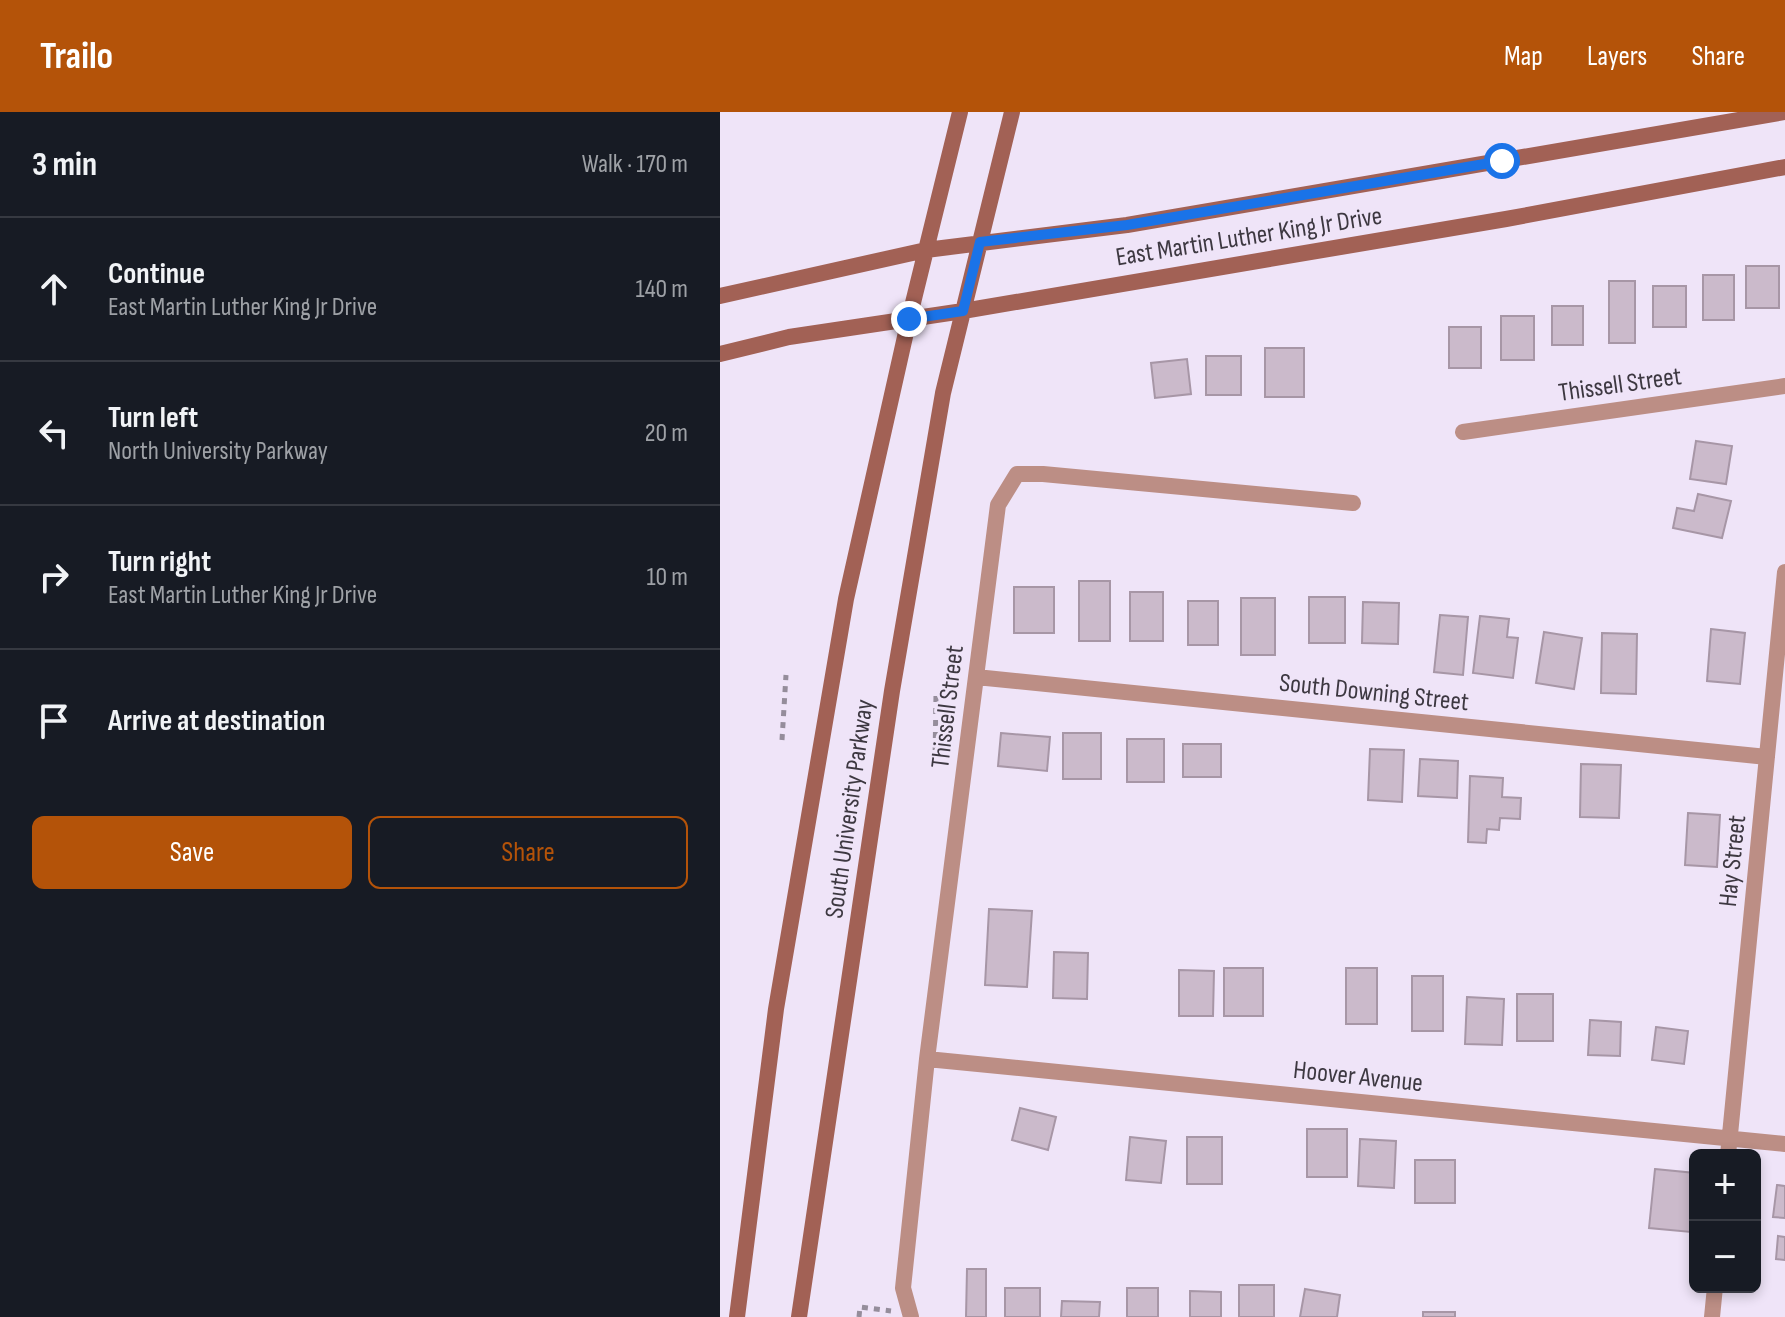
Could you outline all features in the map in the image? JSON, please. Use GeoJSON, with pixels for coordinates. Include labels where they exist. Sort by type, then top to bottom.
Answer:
{"type":"FeatureCollection","features":[{"type":"Feature","properties":{"kind":"main road","name":"South University Parkway"},"geometry":{"type":"LineString","coordinates":[[737,1317],[776,1009],[846,599],[909,319],[960,112]]}},
{"type":"Feature","properties":{"kind":"main road","name":"South University Parkway"},"geometry":{"type":"LineString","coordinates":[[799,1317],[892,691],[943,393],[1012,112]]}},
{"type":"Feature","properties":{"kind":"main road","name":"East Martin Luther King Jr Drive"},"geometry":{"type":"LineString","coordinates":[[720,296],[926,250],[1127,225],[1785,112]]}},
{"type":"Feature","properties":{"kind":"main road","name":"East Martin Luther King Jr Drive"},"geometry":{"type":"LineString","coordinates":[[720,354],[789,337],[963,311],[1506,219],[1785,167]]}},
{"type":"Feature","properties":{"kind":"street","name":"Thissell Street"},"geometry":{"type":"LineString","coordinates":[[1463,432],[1785,386]]}},
{"type":"Feature","properties":{"kind":"street","name":"Thissell Street"},"geometry":{"type":"LineString","coordinates":[[910,1315],[903,1288],[927,1059],[998,505],[1017,474],[1353,503]]}},
{"type":"Feature","properties":{"kind":"street","name":"Hay Street"},"geometry":{"type":"LineString","coordinates":[[1728,1147],[1785,572]]}},
{"type":"Feature","properties":{"kind":"street","name":"South Downing Street"},"geometry":{"type":"LineString","coordinates":[[976,677],[1767,757]]}},
{"type":"Feature","properties":{"kind":"street","name":"Hoover Avenue"},"geometry":{"type":"LineString","coordinates":[[927,1059],[1728,1147],[1785,1144]]}},
{"type":"Feature","properties":{"kind":"street"},"geometry":{"type":"LineString","coordinates":[[1712,1317],[1714,1293]]}},
{"type":"Feature","properties":{"kind":"path"},"geometry":{"type":"LineString","coordinates":[[782,740],[786,675]]}},
{"type":"Feature","properties":{"kind":"path"},"geometry":{"type":"LineString","coordinates":[[935,762],[936,694]]}},
{"type":"Feature","properties":{"kind":"path"},"geometry":{"type":"LineString","coordinates":[[859,1317],[860,1307],[910,1315]]}},
{"type":"Feature","properties":{"kind":"building"},"geometry":{"type":"Polygon","coordinates":[[[1746,266],[1779,266],[1779,308],[1746,308],[1746,266]]]}},
{"type":"Feature","properties":{"kind":"building"},"geometry":{"type":"Polygon","coordinates":[[[1703,275],[1734,275],[1734,320],[1703,320],[1703,275]]]}},
{"type":"Feature","properties":{"kind":"building"},"geometry":{"type":"Polygon","coordinates":[[[1609,281],[1635,281],[1635,343],[1609,343],[1609,281]]]}},
{"type":"Feature","properties":{"kind":"building"},"geometry":{"type":"Polygon","coordinates":[[[1653,286],[1686,286],[1686,327],[1653,327],[1653,286]]]}},
{"type":"Feature","properties":{"kind":"building"},"geometry":{"type":"Polygon","coordinates":[[[1552,306],[1583,306],[1583,345],[1552,345],[1552,306]]]}},
{"type":"Feature","properties":{"kind":"building"},"geometry":{"type":"Polygon","coordinates":[[[1501,316],[1534,316],[1534,360],[1501,360],[1501,316]]]}},
{"type":"Feature","properties":{"kind":"building"},"geometry":{"type":"Polygon","coordinates":[[[1449,327],[1481,327],[1481,368],[1449,368],[1449,327]]]}},
{"type":"Feature","properties":{"kind":"building"},"geometry":{"type":"Polygon","coordinates":[[[1265,348],[1304,348],[1304,397],[1265,397],[1265,348]]]}},
{"type":"Feature","properties":{"kind":"building"},"geometry":{"type":"Polygon","coordinates":[[[1206,356],[1241,356],[1241,395],[1206,395],[1206,356]]]}},
{"type":"Feature","properties":{"kind":"building"},"geometry":{"type":"Polygon","coordinates":[[[1187,359],[1191,394],[1155,398],[1151,363],[1187,359]]]}},
{"type":"Feature","properties":{"kind":"building"},"geometry":{"type":"Polygon","coordinates":[[[1696,441],[1732,446],[1726,484],[1690,479],[1696,441]]]}},
{"type":"Feature","properties":{"kind":"building"},"geometry":{"type":"Polygon","coordinates":[[[1698,494],[1731,501],[1722,538],[1673,528],[1677,508],[1694,511],[1698,494]]]}},
{"type":"Feature","properties":{"kind":"building"},"geometry":{"type":"Polygon","coordinates":[[[1079,581],[1110,581],[1110,641],[1079,641],[1079,581]]]}},
{"type":"Feature","properties":{"kind":"building"},"geometry":{"type":"Polygon","coordinates":[[[1014,587],[1054,587],[1054,633],[1014,633],[1014,587]]]}},
{"type":"Feature","properties":{"kind":"building"},"geometry":{"type":"Polygon","coordinates":[[[1130,592],[1163,592],[1163,641],[1130,641],[1130,592]]]}},
{"type":"Feature","properties":{"kind":"building"},"geometry":{"type":"Polygon","coordinates":[[[1309,597],[1345,597],[1345,643],[1309,643],[1309,597]]]}},
{"type":"Feature","properties":{"kind":"building"},"geometry":{"type":"Polygon","coordinates":[[[1241,598],[1275,598],[1275,655],[1241,655],[1241,598]]]}},
{"type":"Feature","properties":{"kind":"building"},"geometry":{"type":"Polygon","coordinates":[[[1188,601],[1218,601],[1218,645],[1188,645],[1188,601]]]}},
{"type":"Feature","properties":{"kind":"building"},"geometry":{"type":"Polygon","coordinates":[[[1363,602],[1399,603],[1398,644],[1362,643],[1363,602]]]}},
{"type":"Feature","properties":{"kind":"building"},"geometry":{"type":"Polygon","coordinates":[[[1440,615],[1468,617],[1463,675],[1434,672],[1440,615]]]}},
{"type":"Feature","properties":{"kind":"building"},"geometry":{"type":"Polygon","coordinates":[[[1480,616],[1509,619],[1507,637],[1518,638],[1513,678],[1473,673],[1480,616]]]}},
{"type":"Feature","properties":{"kind":"building"},"geometry":{"type":"Polygon","coordinates":[[[1711,629],[1745,633],[1740,684],[1707,681],[1711,629]]]}},
{"type":"Feature","properties":{"kind":"building"},"geometry":{"type":"Polygon","coordinates":[[[1544,632],[1582,638],[1574,689],[1536,683],[1544,632]]]}},
{"type":"Feature","properties":{"kind":"building"},"geometry":{"type":"Polygon","coordinates":[[[1602,633],[1637,634],[1636,694],[1601,693],[1602,633]]]}},
{"type":"Feature","properties":{"kind":"building"},"geometry":{"type":"Polygon","coordinates":[[[1001,733],[1050,737],[1047,771],[998,766],[1001,733]]]}},
{"type":"Feature","properties":{"kind":"building"},"geometry":{"type":"Polygon","coordinates":[[[1063,733],[1101,733],[1101,779],[1063,779],[1063,733]]]}},
{"type":"Feature","properties":{"kind":"building"},"geometry":{"type":"Polygon","coordinates":[[[1127,739],[1164,739],[1164,782],[1127,782],[1127,739]]]}},
{"type":"Feature","properties":{"kind":"building"},"geometry":{"type":"Polygon","coordinates":[[[1183,744],[1221,744],[1221,777],[1183,777],[1183,744]]]}},
{"type":"Feature","properties":{"kind":"building"},"geometry":{"type":"Polygon","coordinates":[[[1370,749],[1404,750],[1402,802],[1368,800],[1370,749]]]}},
{"type":"Feature","properties":{"kind":"building"},"geometry":{"type":"Polygon","coordinates":[[[1420,759],[1458,761],[1457,798],[1418,796],[1420,759]]]}},
{"type":"Feature","properties":{"kind":"building"},"geometry":{"type":"Polygon","coordinates":[[[1581,764],[1621,765],[1619,818],[1580,817],[1581,764]]]}},
{"type":"Feature","properties":{"kind":"building"},"geometry":{"type":"Polygon","coordinates":[[[1470,776],[1503,778],[1502,797],[1521,798],[1520,819],[1500,818],[1499,830],[1487,829],[1486,843],[1468,842],[1470,776]]]}},
{"type":"Feature","properties":{"kind":"building"},"geometry":{"type":"Polygon","coordinates":[[[1688,813],[1720,815],[1717,867],[1685,865],[1688,813]]]}},
{"type":"Feature","properties":{"kind":"building"},"geometry":{"type":"Polygon","coordinates":[[[989,909],[1032,911],[1027,987],[985,985],[989,909]]]}},
{"type":"Feature","properties":{"kind":"building"},"geometry":{"type":"Polygon","coordinates":[[[1054,952],[1088,953],[1087,999],[1053,998],[1054,952]]]}},
{"type":"Feature","properties":{"kind":"building"},"geometry":{"type":"Polygon","coordinates":[[[1224,968],[1263,968],[1263,1016],[1224,1016],[1224,968]]]}},
{"type":"Feature","properties":{"kind":"building"},"geometry":{"type":"Polygon","coordinates":[[[1346,968],[1377,968],[1377,1024],[1346,1024],[1346,968]]]}},
{"type":"Feature","properties":{"kind":"building"},"geometry":{"type":"Polygon","coordinates":[[[1179,970],[1214,971],[1213,1016],[1179,1016],[1179,970]]]}},
{"type":"Feature","properties":{"kind":"building"},"geometry":{"type":"Polygon","coordinates":[[[1412,976],[1443,976],[1443,1031],[1412,1031],[1412,976]]]}},
{"type":"Feature","properties":{"kind":"building"},"geometry":{"type":"Polygon","coordinates":[[[1517,994],[1553,994],[1553,1041],[1517,1041],[1517,994]]]}},
{"type":"Feature","properties":{"kind":"building"},"geometry":{"type":"Polygon","coordinates":[[[1467,997],[1504,999],[1502,1045],[1465,1044],[1467,997]]]}},
{"type":"Feature","properties":{"kind":"building"},"geometry":{"type":"Polygon","coordinates":[[[1590,1020],[1621,1022],[1620,1056],[1588,1055],[1590,1020]]]}},
{"type":"Feature","properties":{"kind":"building"},"geometry":{"type":"Polygon","coordinates":[[[1656,1027],[1688,1031],[1684,1064],[1652,1060],[1656,1027]]]}},
{"type":"Feature","properties":{"kind":"building"},"geometry":{"type":"Polygon","coordinates":[[[1020,1108],[1056,1117],[1048,1150],[1012,1140],[1020,1108]]]}},
{"type":"Feature","properties":{"kind":"building"},"geometry":{"type":"Polygon","coordinates":[[[1307,1129],[1347,1129],[1347,1177],[1307,1177],[1307,1129]]]}},
{"type":"Feature","properties":{"kind":"building"},"geometry":{"type":"Polygon","coordinates":[[[1130,1137],[1166,1141],[1161,1183],[1126,1180],[1130,1137]]]}},
{"type":"Feature","properties":{"kind":"building"},"geometry":{"type":"Polygon","coordinates":[[[1187,1137],[1222,1137],[1222,1184],[1187,1184],[1187,1137]]]}},
{"type":"Feature","properties":{"kind":"building"},"geometry":{"type":"Polygon","coordinates":[[[1360,1139],[1396,1141],[1394,1188],[1358,1186],[1360,1139]]]}},
{"type":"Feature","properties":{"kind":"building"},"geometry":{"type":"Polygon","coordinates":[[[1415,1160],[1455,1160],[1455,1203],[1415,1203],[1415,1160]]]}},
{"type":"Feature","properties":{"kind":"building"},"geometry":{"type":"Polygon","coordinates":[[[1655,1169],[1689,1172],[1689,1232],[1649,1228],[1655,1169]]]}},
{"type":"Feature","properties":{"kind":"building"},"geometry":{"type":"Polygon","coordinates":[[[1777,1185],[1785,1186],[1785,1218],[1773,1217],[1777,1185]]]}},
{"type":"Feature","properties":{"kind":"building"},"geometry":{"type":"Polygon","coordinates":[[[1778,1236],[1785,1237],[1785,1260],[1776,1259],[1778,1236]]]}},
{"type":"Feature","properties":{"kind":"building"},"geometry":{"type":"Polygon","coordinates":[[[967,1269],[986,1269],[986,1317],[966,1317],[967,1269]]]}},
{"type":"Feature","properties":{"kind":"building"},"geometry":{"type":"Polygon","coordinates":[[[1239,1285],[1274,1285],[1274,1317],[1239,1317],[1239,1285]]]}},
{"type":"Feature","properties":{"kind":"building"},"geometry":{"type":"Polygon","coordinates":[[[1005,1288],[1040,1288],[1040,1317],[1005,1317],[1005,1288]]]}},
{"type":"Feature","properties":{"kind":"building"},"geometry":{"type":"Polygon","coordinates":[[[1127,1288],[1158,1288],[1158,1317],[1127,1317],[1127,1288]]]}},
{"type":"Feature","properties":{"kind":"building"},"geometry":{"type":"Polygon","coordinates":[[[1305,1289],[1340,1295],[1337,1317],[1300,1317],[1305,1289]]]}},
{"type":"Feature","properties":{"kind":"building"},"geometry":{"type":"Polygon","coordinates":[[[1190,1291],[1221,1292],[1221,1317],[1190,1317],[1190,1291]]]}},
{"type":"Feature","properties":{"kind":"building"},"geometry":{"type":"Polygon","coordinates":[[[1062,1301],[1100,1302],[1099,1317],[1061,1317],[1062,1301]]]}},
{"type":"Feature","properties":{"kind":"building"},"geometry":{"type":"Polygon","coordinates":[[[1423,1312],[1455,1312],[1455,1317],[1423,1317],[1423,1312]]]}},
{"type":"Feature","properties":{"kind":"route"},"geometry":{"type":"LineString","coordinates":[[909,319],[963,311],[980,242],[1127,225],[1502,161]]}}]}
